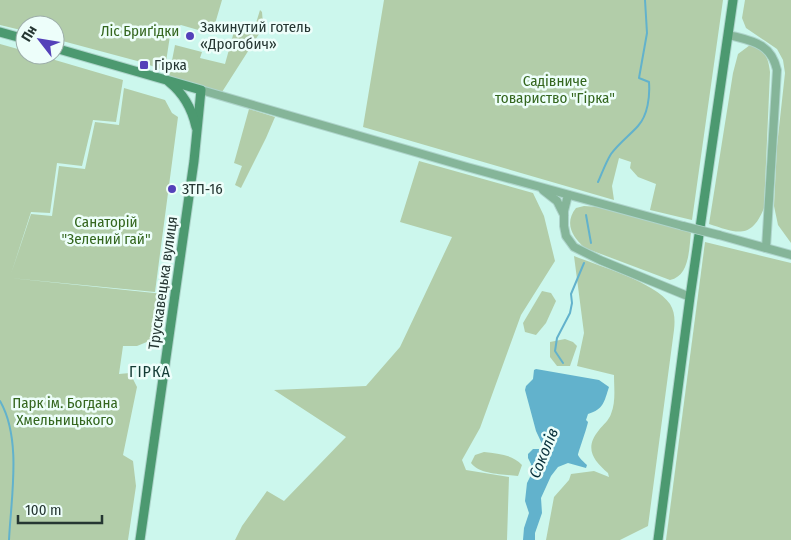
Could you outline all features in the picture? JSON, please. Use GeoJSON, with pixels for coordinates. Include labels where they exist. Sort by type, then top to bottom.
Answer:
{"type":"FeatureCollection","features":[{"type":"Feature","properties":{"kind":"main road"},"geometry":{"type":"LineString","coordinates":[[658,540],[690,297],[733,0]]}},
{"type":"Feature","properties":{"kind":"main road"},"geometry":{"type":"LineString","coordinates":[[0,32],[15,36]]}},
{"type":"Feature","properties":{"kind":"main road"},"geometry":{"type":"LineString","coordinates":[[65,51],[201,90]]}},
{"type":"Feature","properties":{"kind":"main road"},"geometry":{"type":"LineString","coordinates":[[166,79],[180,92],[186,101],[191,111],[198,138]]}},
{"type":"Feature","properties":{"kind":"main road","name":"Трускавецька вулиця"},"geometry":{"type":"LineString","coordinates":[[140,540],[198,138],[201,90]]}},
{"type":"Feature","properties":{"kind":"street"},"geometry":{"type":"LineString","coordinates":[[729,35],[750,40],[766,48],[774,58],[777,70],[766,248]]}},
{"type":"Feature","properties":{"kind":"street"},"geometry":{"type":"LineString","coordinates":[[201,90],[568,195],[791,255]]}},
{"type":"Feature","properties":{"kind":"street"},"geometry":{"type":"LineString","coordinates":[[537,186],[557,201],[564,215]]}},
{"type":"Feature","properties":{"kind":"street"},"geometry":{"type":"LineString","coordinates":[[568,195],[564,215],[566,236],[574,247],[600,260],[690,297]]}},
{"type":"Feature","properties":{"kind":"green space","name":"Ліс Бриґідки"},"geometry":{"type":"Polygon","coordinates":[[[0,0],[222,0],[212,34],[181,25],[171,29],[163,70],[141,62],[65,42],[65,15],[15,15],[15,29],[0,25],[0,0]]]}},
{"type":"Feature","properties":{"kind":"green space","name":"Садівниче товариство \"Гірка\""},"geometry":{"type":"Polygon","coordinates":[[[384,0],[723,0],[692,220],[650,210],[656,184],[638,177],[630,168],[631,162],[619,158],[612,186],[614,200],[363,127],[384,0]]]}},
{"type":"Feature","properties":{"kind":"green space"},"geometry":{"type":"Polygon","coordinates":[[[745,0],[791,0],[791,243],[778,225],[774,206],[777,146],[785,73],[783,60],[777,49],[746,28],[742,18],[745,0]]]}},
{"type":"Feature","properties":{"kind":"green space"},"geometry":{"type":"Polygon","coordinates":[[[260,10],[262,12],[263,24],[259,34],[222,92],[169,76],[175,45],[202,52],[200,58],[225,64],[235,28],[253,33],[260,10]]]}},
{"type":"Feature","properties":{"kind":"green space","name":"Парк ім. Богдана Хмельницького"},"geometry":{"type":"Polygon","coordinates":[[[0,44],[15,48],[15,65],[65,65],[65,63],[123,80],[116,122],[93,120],[82,166],[57,163],[50,213],[31,212],[11,274],[31,214],[52,216],[59,166],[85,169],[95,122],[119,125],[124,88],[165,100],[172,113],[178,117],[155,292],[10,278],[164,294],[159,337],[137,346],[123,346],[119,374],[130,373],[137,387],[123,455],[133,461],[136,486],[128,540],[0,540],[0,44]]]}},
{"type":"Feature","properties":{"kind":"green space"},"geometry":{"type":"Polygon","coordinates":[[[750,45],[759,49],[765,55],[770,72],[764,208],[754,225],[742,231],[735,231],[709,224],[733,73],[738,54],[750,45]]]}},
{"type":"Feature","properties":{"kind":"green space"},"geometry":{"type":"Polygon","coordinates":[[[249,109],[275,117],[241,188],[235,185],[242,166],[234,163],[249,109]]]}},
{"type":"Feature","properties":{"kind":"green space"},"geometry":{"type":"Polygon","coordinates":[[[419,161],[533,193],[544,216],[555,261],[521,315],[480,428],[462,460],[466,470],[509,477],[507,540],[235,540],[242,526],[267,491],[284,501],[346,437],[274,390],[366,386],[400,347],[452,237],[400,222],[419,161]]]}},
{"type":"Feature","properties":{"kind":"green space"},"geometry":{"type":"Polygon","coordinates":[[[584,206],[598,207],[691,232],[689,253],[685,267],[677,277],[670,280],[585,248],[576,239],[570,224],[572,214],[576,208],[584,206]]]}},
{"type":"Feature","properties":{"kind":"green space"},"geometry":{"type":"Polygon","coordinates":[[[705,242],[791,263],[791,540],[666,540],[705,242]]]}},
{"type":"Feature","properties":{"kind":"green space"},"geometry":{"type":"Polygon","coordinates":[[[574,256],[640,282],[663,296],[672,307],[674,313],[674,330],[648,526],[620,540],[546,540],[554,497],[569,480],[571,474],[594,471],[609,477],[608,473],[598,463],[591,448],[594,436],[609,418],[613,409],[614,375],[577,366],[584,333],[574,256]]]}},
{"type":"Feature","properties":{"kind":"green space"},"geometry":{"type":"Polygon","coordinates":[[[542,291],[551,293],[556,301],[546,323],[536,335],[525,332],[523,323],[542,291]]]}},
{"type":"Feature","properties":{"kind":"green space"},"geometry":{"type":"Polygon","coordinates":[[[565,339],[577,346],[570,366],[557,366],[550,357],[550,342],[565,339]]]}},
{"type":"Feature","properties":{"kind":"green space"},"geometry":{"type":"Polygon","coordinates":[[[484,452],[504,455],[518,461],[522,465],[518,476],[486,472],[475,467],[471,463],[475,455],[484,452]]]}},
{"type":"Feature","properties":{"kind":"water"},"geometry":{"type":"Polygon","coordinates":[[[534,370],[599,380],[609,387],[603,404],[597,410],[588,414],[586,420],[588,422],[578,455],[587,465],[586,468],[568,463],[558,467],[551,476],[541,498],[542,513],[535,533],[535,540],[523,540],[524,528],[529,513],[525,501],[531,464],[528,454],[533,449],[539,449],[543,446],[536,431],[525,390],[526,386],[533,379],[534,370]]]}},
{"type":"Feature","properties":{"kind":"waterway","name":"Соколів"},"geometry":{"type":"LineString","coordinates":[[598,182],[611,154],[638,126],[646,111],[649,99],[649,82],[639,78],[647,33],[645,0]]}},
{"type":"Feature","properties":{"kind":"waterway","name":"Соколів"},"geometry":{"type":"LineString","coordinates":[[586,215],[591,243]]}},
{"type":"Feature","properties":{"kind":"waterway","name":"Соколів"},"geometry":{"type":"LineString","coordinates":[[563,363],[555,351],[557,338],[570,313],[571,294],[584,263]]}},
{"type":"Feature","properties":{"kind":"waterway"},"geometry":{"type":"LineString","coordinates":[[0,401],[7,416],[13,451],[14,469],[9,540]]}},
{"type":"Feature","properties":{"kind":"place","name":"Закинутий готель «Дрогобич»"},"geometry":{"type":"Point","coordinates":[190,36]}},
{"type":"Feature","properties":{"kind":"place","name":"Гірка"},"geometry":{"type":"Point","coordinates":[144,65]}},
{"type":"Feature","properties":{"kind":"place","name":"ЗТП-16"},"geometry":{"type":"Point","coordinates":[172,189]}},
{"type":"Feature","properties":{"kind":"district","name":"ГІРКА"},"geometry":{"type":"Point","coordinates":[150,371]}},
{"type":"Feature","properties":{"kind":"park label","name":"Санаторій \"Зелений гай\""},"geometry":{"type":"Point","coordinates":[106,230]}}]}
